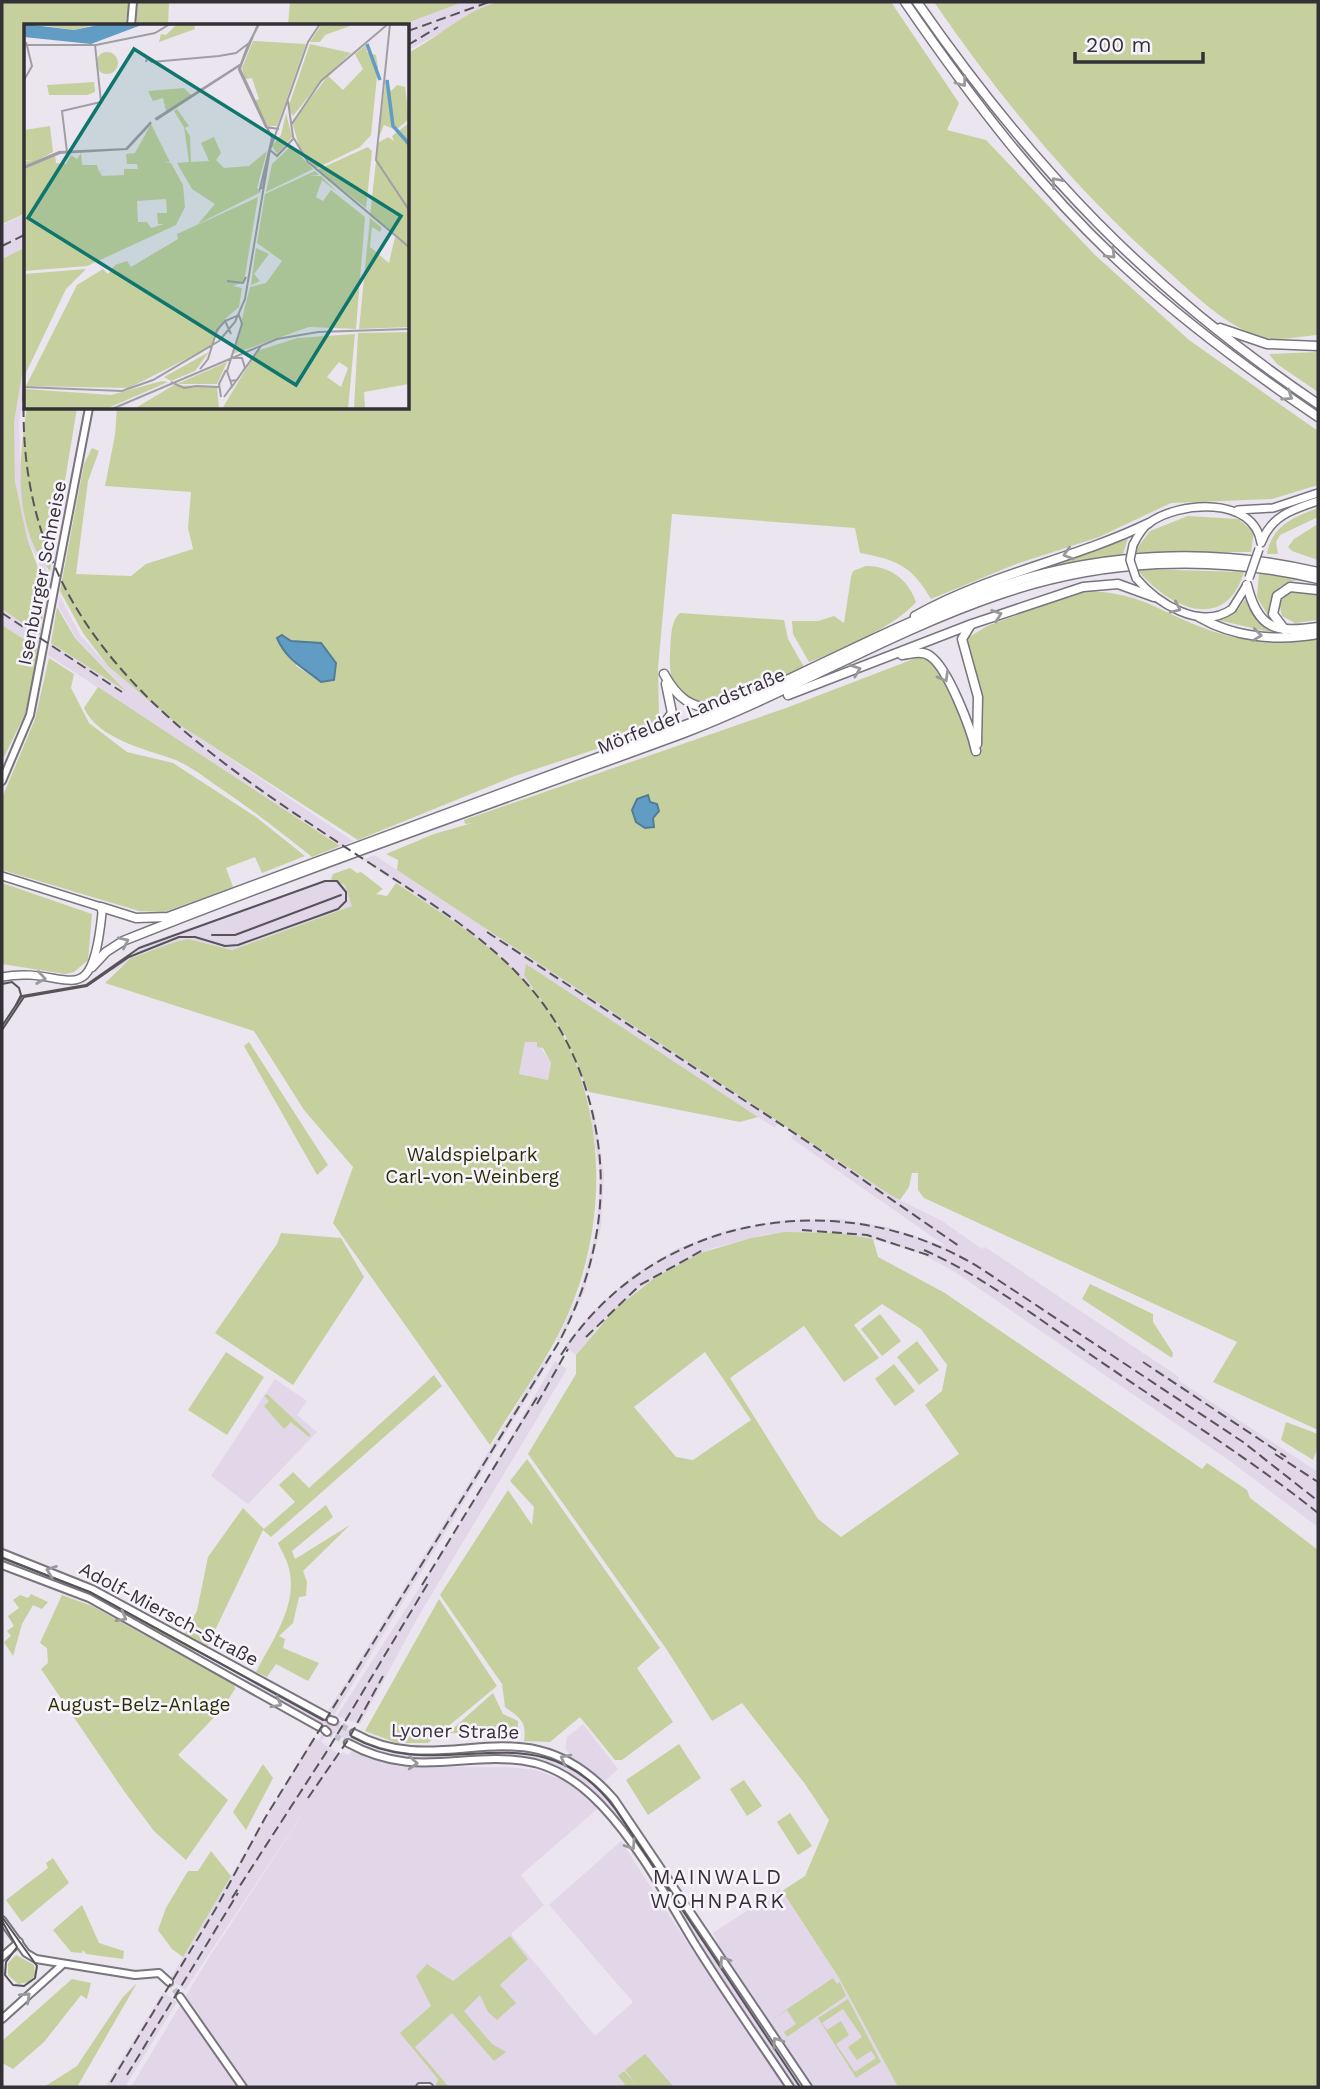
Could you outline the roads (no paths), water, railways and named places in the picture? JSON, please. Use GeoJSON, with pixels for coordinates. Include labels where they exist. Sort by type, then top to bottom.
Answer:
{"type":"FeatureCollection","features":[{"type":"Feature","properties":{"kind":"highway"},"geometry":{"type":"LineString","coordinates":[[905,2],[1010,144],[1101,244],[1195,328],[1318,417]]}},
{"type":"Feature","properties":{"kind":"highway"},"geometry":{"type":"LineString","coordinates":[[918,2],[994,108],[1065,192],[1138,265],[1207,323],[1318,404]]}},
{"type":"Feature","properties":{"kind":"highway"},"geometry":{"type":"LineString","coordinates":[[1207,323],[1267,344],[1318,346]]}},
{"type":"Feature","properties":{"kind":"highway"},"geometry":{"type":"LineString","coordinates":[[894,630],[976,585],[1090,548],[1149,523]]}},
{"type":"Feature","properties":{"kind":"highway","name":"Mörfelder Landstraße"},"geometry":{"type":"LineString","coordinates":[[101,907],[136,918],[168,917],[730,707],[894,630],[999,587],[1050,572],[1108,561],[1208,557],[1318,571]]}},
{"type":"Feature","properties":{"kind":"highway","name":"Mörfelder Landstraße"},"geometry":{"type":"LineString","coordinates":[[92,967],[108,950],[130,939],[745,709],[962,609],[1065,576],[1129,566],[1196,564],[1258,568],[1318,579]]}},
{"type":"Feature","properties":{"kind":"highway"},"geometry":{"type":"LineString","coordinates":[[1248,582],[1260,617],[1271,626],[1285,630],[1318,627]]}},
{"type":"Feature","properties":{"kind":"highway"},"geometry":{"type":"LineString","coordinates":[[745,709],[972,624],[1091,585],[1126,586],[1154,597]]}},
{"type":"Feature","properties":{"kind":"highway"},"geometry":{"type":"LineString","coordinates":[[1285,630],[1273,614],[1277,596],[1290,587],[1318,590]]}},
{"type":"Feature","properties":{"kind":"highway"},"geometry":{"type":"LineString","coordinates":[[1199,617],[1232,631],[1261,636],[1318,634]]}},
{"type":"Feature","properties":{"kind":"highway"},"geometry":{"type":"LineString","coordinates":[[889,657],[918,653],[932,657],[963,710],[976,751],[979,705],[962,639],[972,624]]}},
{"type":"Feature","properties":{"kind":"highway"},"geometry":{"type":"LineString","coordinates":[[653,737],[666,724],[672,713],[664,674],[676,694],[686,702],[703,709],[730,707]]}},
{"type":"Feature","properties":{"kind":"main road"},"geometry":{"type":"LineString","coordinates":[[131,24],[133,2]]}},
{"type":"Feature","properties":{"kind":"main road","name":"Isenburger Schneise"},"geometry":{"type":"LineString","coordinates":[[2,781],[30,715],[89,410]]}},
{"type":"Feature","properties":{"kind":"main road"},"geometry":{"type":"LineString","coordinates":[[1318,493],[1273,508],[1181,510],[1149,523],[1133,545],[1130,560],[1136,578],[1154,597],[1199,617],[1210,618],[1227,613],[1240,601],[1270,525],[1281,515],[1318,501]]}},
{"type":"Feature","properties":{"kind":"main road"},"geometry":{"type":"LineString","coordinates":[[1233,510],[1251,520],[1260,546]]}},
{"type":"Feature","properties":{"kind":"main road"},"geometry":{"type":"LineString","coordinates":[[2,876],[101,907],[92,967],[72,981],[2,977]]}},
{"type":"Feature","properties":{"kind":"main road","name":"Adolf-Miersch-Straße"},"geometry":{"type":"LineString","coordinates":[[2,1553],[92,1589],[330,1719]]}},
{"type":"Feature","properties":{"kind":"main road","name":"Adolf-Miersch-Straße"},"geometry":{"type":"LineString","coordinates":[[2,1565],[89,1598],[324,1730]]}},
{"type":"Feature","properties":{"kind":"main road","name":"Lyoner Straße"},"geometry":{"type":"LineString","coordinates":[[354,1733],[397,1749],[526,1747],[555,1754],[600,1783],[808,2087]]}},
{"type":"Feature","properties":{"kind":"main road","name":"Lyoner Straße"},"geometry":{"type":"LineString","coordinates":[[348,1744],[374,1756],[404,1763],[481,1761],[537,1764],[571,1779],[588,1792],[620,1829],[790,2087]]}},
{"type":"Feature","properties":{"kind":"main road"},"geometry":{"type":"LineString","coordinates":[[481,1761],[477,1753],[486,1746]]}},
{"type":"Feature","properties":{"kind":"main road"},"geometry":{"type":"LineString","coordinates":[[588,1792],[601,1795],[603,1790],[600,1783]]}},
{"type":"Feature","properties":{"kind":"main road"},"geometry":{"type":"LineString","coordinates":[[2,1920],[29,1955],[47,1962],[135,1975],[157,1973],[169,1982]]}},
{"type":"Feature","properties":{"kind":"main road"},"geometry":{"type":"LineString","coordinates":[[2,1957],[19,1942]]}},
{"type":"Feature","properties":{"kind":"main road"},"geometry":{"type":"LineString","coordinates":[[699,1950],[700,1942],[712,1944]]}},
{"type":"Feature","properties":{"kind":"main road"},"geometry":{"type":"LineString","coordinates":[[47,1962],[51,1969],[49,1975]]}},
{"type":"Feature","properties":{"kind":"main road"},"geometry":{"type":"LineString","coordinates":[[2,2019],[62,1965]]}},
{"type":"Feature","properties":{"kind":"main road"},"geometry":{"type":"LineString","coordinates":[[180,1997],[243,2087]]}},
{"type":"Feature","properties":{"kind":"main road"},"geometry":{"type":"LineString","coordinates":[[783,2077],[796,2085],[799,2082],[798,2073]]}},
{"type":"Feature","properties":{"kind":"main road"},"geometry":{"type":"LineString","coordinates":[[420,2087],[429,2087]]}},
{"type":"Feature","properties":{"kind":"water"},"geometry":{"type":"Polygon","coordinates":[[[282,635],[291,641],[321,643],[336,663],[334,680],[321,682],[296,663],[277,638],[282,635]]]}},
{"type":"Feature","properties":{"kind":"water"},"geometry":{"type":"Polygon","coordinates":[[[648,795],[650,802],[657,804],[659,811],[653,818],[654,827],[645,828],[636,822],[632,810],[637,799],[648,795]]]}},
{"type":"Feature","properties":{"kind":"tunnel"},"geometry":{"type":"LineString","coordinates":[[334,1721],[354,1733]]}},
{"type":"Feature","properties":{"kind":"tunnel"},"geometry":{"type":"LineString","coordinates":[[327,1732],[348,1743]]}},
{"type":"Feature","properties":{"kind":"tunnel"},"geometry":{"type":"LineString","coordinates":[[169,1982],[180,1997]]}},
{"type":"Feature","properties":{"kind":"tram line"},"geometry":{"type":"LineString","coordinates":[[2,1026],[22,996],[86,985],[139,948],[325,881],[337,881],[346,892],[346,901],[338,909],[238,945],[225,946],[195,937],[179,937],[129,957],[87,986],[24,997],[2,1030]]}},
{"type":"Feature","properties":{"kind":"tram line"},"geometry":{"type":"LineString","coordinates":[[212,935],[235,935],[341,895]]}},
{"type":"Feature","properties":{"kind":"tram line"},"geometry":{"type":"LineString","coordinates":[[2,984],[12,982],[19,988],[21,995],[16,1005]]}},
{"type":"Feature","properties":{"kind":"tram line"},"geometry":{"type":"LineString","coordinates":[[2,1558],[90,1592],[323,1720]]}},
{"type":"Feature","properties":{"kind":"tram line"},"geometry":{"type":"LineString","coordinates":[[352,1737],[387,1751],[422,1755],[523,1754],[555,1761],[586,1778],[616,1810],[800,2087]]}},
{"type":"Feature","properties":{"kind":"tram line"},"geometry":{"type":"LineString","coordinates":[[2,1917],[37,1966],[35,1978],[24,1986],[13,1985],[5,1975],[6,1962],[17,1947],[2,1921]]}},
{"type":"Feature","properties":{"kind":"railway"},"geometry":{"type":"LineString","coordinates":[[410,30],[489,2]]}},
{"type":"Feature","properties":{"kind":"railway"},"geometry":{"type":"LineString","coordinates":[[410,44],[438,27]]}},
{"type":"Feature","properties":{"kind":"railway"},"geometry":{"type":"LineString","coordinates":[[2,246],[24,235]]}},
{"type":"Feature","properties":{"kind":"railway"},"geometry":{"type":"LineString","coordinates":[[26,410],[26,455],[43,535],[74,605],[119,666],[173,721],[235,771],[448,915],[513,969],[541,1001],[564,1036],[582,1077],[595,1125],[601,1181],[600,1209],[590,1263],[582,1290],[559,1342],[265,1818],[215,1910],[108,2087]]}},
{"type":"Feature","properties":{"kind":"railway"},"geometry":{"type":"LineString","coordinates":[[2,613],[122,692]]}},
{"type":"Feature","properties":{"kind":"railway"},"geometry":{"type":"LineString","coordinates":[[487,932],[811,1144],[959,1246]]}},
{"type":"Feature","properties":{"kind":"railway"},"geometry":{"type":"LineString","coordinates":[[561,1355],[599,1307],[645,1270],[696,1243],[752,1226],[810,1221],[869,1225],[926,1241],[980,1268],[1243,1442],[1318,1501]]}},
{"type":"Feature","properties":{"kind":"railway"},"geometry":{"type":"LineString","coordinates":[[802,1230],[867,1235],[931,1256]]}},
{"type":"Feature","properties":{"kind":"railway"},"geometry":{"type":"LineString","coordinates":[[586,1337],[640,1285],[703,1250]]}},
{"type":"Feature","properties":{"kind":"railway"},"geometry":{"type":"LineString","coordinates":[[924,1250],[949,1262],[1021,1306],[1243,1457],[1318,1513]]}},
{"type":"Feature","properties":{"kind":"railway"},"geometry":{"type":"LineString","coordinates":[[537,1404],[568,1349]]}},
{"type":"Feature","properties":{"kind":"railway"},"geometry":{"type":"LineString","coordinates":[[1143,1362],[1286,1457]]}},
{"type":"Feature","properties":{"kind":"railway"},"geometry":{"type":"LineString","coordinates":[[422,1585],[539,1394]]}},
{"type":"Feature","properties":{"kind":"railway"},"geometry":{"type":"LineString","coordinates":[[1275,1454],[1318,1482]]}},
{"type":"Feature","properties":{"kind":"railway"},"geometry":{"type":"LineString","coordinates":[[232,1898],[329,1748],[430,1580]]}},
{"type":"Feature","properties":{"kind":"railway"},"geometry":{"type":"LineString","coordinates":[[308,1798],[348,1740],[383,1676]]}},
{"type":"Feature","properties":{"kind":"railway"},"geometry":{"type":"LineString","coordinates":[[127,2075],[238,1893]]}},
{"type":"Feature","properties":{"kind":"district","name":"MAINWALD WOHNPARK"},"geometry":{"type":"Point","coordinates":[718,1888]}},
{"type":"Feature","properties":{"kind":"park label","name":"Waldspielpark Carl-von-Weinberg"},"geometry":{"type":"Point","coordinates":[472,1165]}},
{"type":"Feature","properties":{"kind":"park label","name":"August-Belz-Anlage"},"geometry":{"type":"Point","coordinates":[139,1704]}}]}
